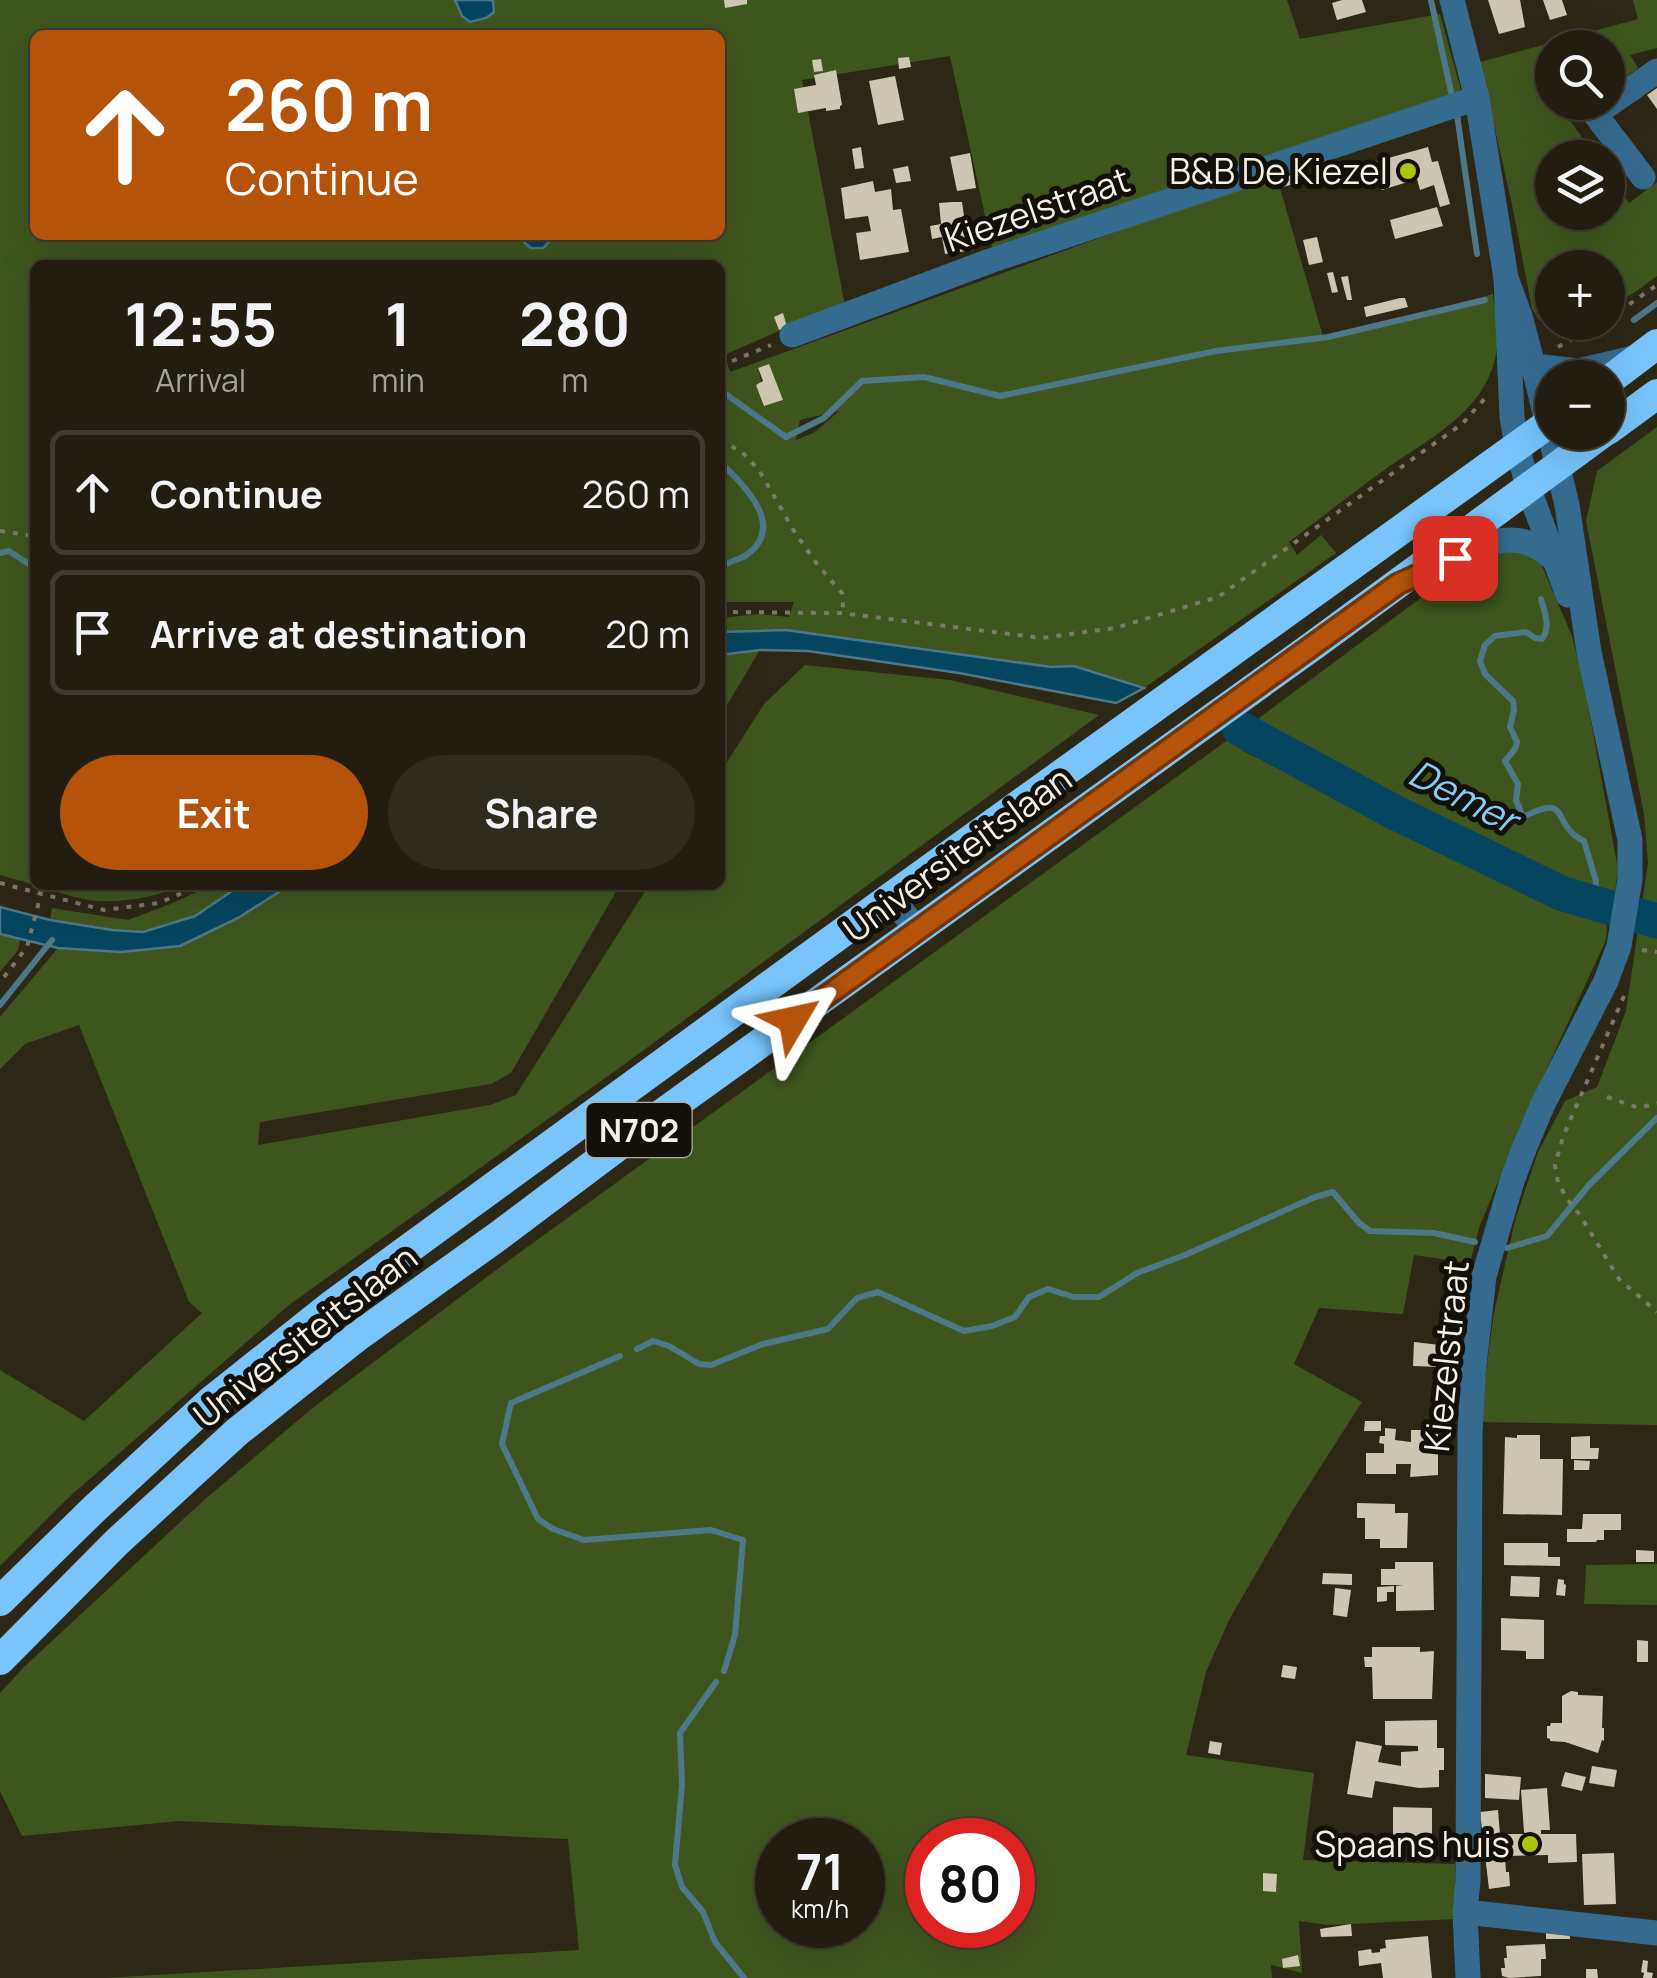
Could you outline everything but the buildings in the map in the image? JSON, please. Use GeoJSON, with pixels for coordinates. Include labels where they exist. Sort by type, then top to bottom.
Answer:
{"type":"FeatureCollection","features":[{"type":"Feature","properties":{"kind":"highway"},"geometry":{"type":"LineString","coordinates":[[1625,368],[1648,351]]}},
{"type":"Feature","properties":{"kind":"highway","name":"Universiteitslaan"},"geometry":{"type":"LineString","coordinates":[[1625,417],[1657,394]]}},
{"type":"Feature","properties":{"kind":"highway","name":"Universiteitslaan"},"geometry":{"type":"LineString","coordinates":[[0,1601],[212,1401],[318,1316],[1535,433]]}},
{"type":"Feature","properties":{"kind":"highway","name":"Universiteitslaan"},"geometry":{"type":"LineString","coordinates":[[0,1660],[116,1542],[237,1432],[358,1336],[1580,450]]}},
{"type":"Feature","properties":{"kind":"street","name":"Kiezelstraat"},"geometry":{"type":"LineString","coordinates":[[1452,0],[1478,98],[1506,278],[1512,418],[1517,446],[1588,652]]}},
{"type":"Feature","properties":{"kind":"street"},"geometry":{"type":"LineString","coordinates":[[1643,177],[1595,114],[1657,71]]}},
{"type":"Feature","properties":{"kind":"street","name":"Kiezelstraat"},"geometry":{"type":"LineString","coordinates":[[792,335],[990,260],[1478,98]]}},
{"type":"Feature","properties":{"kind":"street","name":"Kiezelstraat"},"geometry":{"type":"LineString","coordinates":[[1506,278],[1520,316],[1543,358]]}},
{"type":"Feature","properties":{"kind":"street"},"geometry":{"type":"LineString","coordinates":[[1543,358],[1578,371],[1648,351]]}},
{"type":"Feature","properties":{"kind":"street","name":"Kiezelstraat"},"geometry":{"type":"LineString","coordinates":[[1468,1978],[1465,1912],[1470,1434],[1484,1276],[1512,1181],[1543,1104],[1626,941],[1630,840],[1588,652],[1567,504],[1555,450]]}},
{"type":"Feature","properties":{"kind":"street"},"geometry":{"type":"LineString","coordinates":[[1398,584],[1501,540],[1526,542],[1555,560]]}},
{"type":"Feature","properties":{"kind":"street"},"geometry":{"type":"LineString","coordinates":[[891,897],[917,930]]}},
{"type":"Feature","properties":{"kind":"street"},"geometry":{"type":"LineString","coordinates":[[1465,1912],[1657,1933]]}},
{"type":"Feature","properties":{"kind":"path"},"geometry":{"type":"LineString","coordinates":[[1625,307],[1657,285]]}},
{"type":"Feature","properties":{"kind":"path"},"geometry":{"type":"LineString","coordinates":[[725,364],[792,335]]}},
{"type":"Feature","properties":{"kind":"path"},"geometry":{"type":"LineString","coordinates":[[1543,358],[1572,340]]}},
{"type":"Feature","properties":{"kind":"path"},"geometry":{"type":"LineString","coordinates":[[725,612],[841,614],[1042,638],[1115,628],[1218,597],[1462,424]]}},
{"type":"Feature","properties":{"kind":"path"},"geometry":{"type":"LineString","coordinates":[[725,443],[742,452],[759,470],[794,531],[842,592],[841,614]]}},
{"type":"Feature","properties":{"kind":"path"},"geometry":{"type":"LineString","coordinates":[[0,531],[30,535]]}},
{"type":"Feature","properties":{"kind":"path"},"geometry":{"type":"LineString","coordinates":[[0,883],[104,910],[159,903],[189,890]]}},
{"type":"Feature","properties":{"kind":"path"},"geometry":{"type":"LineString","coordinates":[[4,977],[27,947],[40,894]]}},
{"type":"Feature","properties":{"kind":"path"},"geometry":{"type":"LineString","coordinates":[[1626,941],[1657,952]]}},
{"type":"Feature","properties":{"kind":"path"},"geometry":{"type":"LineString","coordinates":[[1608,1038],[1554,1165],[1567,1199],[1619,1280],[1657,1312]]}},
{"type":"Feature","properties":{"kind":"path"},"geometry":{"type":"LineString","coordinates":[[1607,1097],[1638,1108],[1657,1103]]}},
{"type":"Feature","properties":{"kind":"green space"},"geometry":{"type":"Polygon","coordinates":[[[0,0],[1287,0],[1300,39],[1440,14],[1462,94],[993,252],[950,56],[802,80],[845,306],[725,355],[725,260],[30,260],[30,884],[0,875],[0,0]]]}},
{"type":"Feature","properties":{"kind":"green space"},"geometry":{"type":"Polygon","coordinates":[[[1633,0],[1657,0],[1657,48],[1630,55],[1638,68],[1625,78],[1625,30],[1598,30],[1638,19],[1633,0]]]}},
{"type":"Feature","properties":{"kind":"green space"},"geometry":{"type":"Polygon","coordinates":[[[1535,47],[1535,120],[1570,120],[1584,140],[1535,140],[1535,230],[1625,230],[1625,197],[1629,203],[1657,182],[1657,276],[1625,298],[1625,250],[1535,250],[1535,314],[1480,62],[1535,47]]]}},
{"type":"Feature","properties":{"kind":"green space"},"geometry":{"type":"Polygon","coordinates":[[[1276,174],[1324,340],[1493,294],[1498,332],[1495,357],[1488,379],[1462,414],[1289,542],[1297,555],[1321,535],[1336,553],[1144,688],[1074,666],[1052,667],[786,630],[725,632],[725,618],[760,614],[789,617],[794,602],[725,602],[725,358],[730,372],[1276,174]],[[768,364],[758,368],[766,403],[782,401],[783,400],[768,364]],[[839,411],[800,420],[796,440],[815,432],[839,411]]]}},
{"type":"Feature","properties":{"kind":"green space"},"geometry":{"type":"Polygon","coordinates":[[[1657,427],[1657,1425],[1479,1422],[1494,1312],[1516,1217],[1538,1152],[1565,1101],[1597,1087],[1626,1011],[1648,863],[1644,814],[1586,521],[1597,471],[1657,427]]]}},
{"type":"Feature","properties":{"kind":"green space"},"geometry":{"type":"Polygon","coordinates":[[[1499,550],[1525,550],[1541,564],[1572,636],[1618,869],[1615,892],[1589,893],[1518,862],[1255,721],[1468,563],[1499,550]]]}},
{"type":"Feature","properties":{"kind":"green space"},"geometry":{"type":"Polygon","coordinates":[[[760,650],[725,709],[725,654],[760,650]]]}},
{"type":"Feature","properties":{"kind":"green space"},"geometry":{"type":"Polygon","coordinates":[[[805,665],[950,680],[1099,715],[289,1305],[68,1498],[0,1566],[0,1370],[84,1421],[202,1313],[189,1302],[79,1025],[25,1044],[0,1069],[0,1017],[58,948],[121,952],[180,946],[238,918],[282,890],[617,890],[511,1073],[491,1084],[260,1122],[258,1145],[490,1105],[516,1095],[646,890],[725,890],[725,765],[764,704],[805,665]]]}},
{"type":"Feature","properties":{"kind":"green space"},"geometry":{"type":"Polygon","coordinates":[[[1229,739],[1243,751],[1514,882],[1602,918],[1607,926],[1606,940],[1480,1225],[1470,1263],[1414,1255],[1403,1314],[1319,1308],[1294,1364],[1362,1402],[1229,1620],[1206,1672],[1186,1755],[1314,1773],[1303,1860],[1455,1864],[1456,1919],[1328,1925],[1299,1921],[1302,1973],[1271,1965],[1272,1978],[104,1978],[579,1950],[568,1839],[180,1821],[22,1836],[0,1791],[0,1693],[203,1501],[310,1410],[508,1261],[1229,739]]]}},
{"type":"Feature","properties":{"kind":"green space"},"geometry":{"type":"Polygon","coordinates":[[[52,890],[171,890],[120,901],[78,898],[52,890]]]}},
{"type":"Feature","properties":{"kind":"green space"},"geometry":{"type":"Polygon","coordinates":[[[201,890],[234,890],[195,916],[143,932],[50,920],[52,908],[128,920],[201,890]]]}},
{"type":"Feature","properties":{"kind":"green space"},"geometry":{"type":"Polygon","coordinates":[[[0,934],[20,939],[18,950],[0,972],[0,934]]]}},
{"type":"Feature","properties":{"kind":"green space"},"geometry":{"type":"Polygon","coordinates":[[[1657,1564],[1657,1605],[1584,1604],[1586,1565],[1657,1564]]]}},
{"type":"Feature","properties":{"kind":"water"},"geometry":{"type":"Polygon","coordinates":[[[455,0],[493,0],[494,12],[470,22],[462,16],[455,0]]]}},
{"type":"Feature","properties":{"kind":"water"},"geometry":{"type":"Polygon","coordinates":[[[521,240],[551,240],[543,248],[531,248],[521,240]]]}},
{"type":"Feature","properties":{"kind":"water"},"geometry":{"type":"Polygon","coordinates":[[[786,630],[1051,667],[1074,666],[1144,688],[1116,703],[959,673],[808,651],[725,654],[725,632],[786,630]]]}},
{"type":"Feature","properties":{"kind":"water"},"geometry":{"type":"Polygon","coordinates":[[[234,890],[282,890],[238,918],[180,946],[121,952],[58,948],[0,934],[0,907],[50,920],[143,932],[195,916],[234,890]]]}},
{"type":"Feature","properties":{"kind":"waterway"},"geometry":{"type":"LineString","coordinates":[[1431,0],[1451,92]]}},
{"type":"Feature","properties":{"kind":"waterway"},"geometry":{"type":"LineString","coordinates":[[1457,115],[1477,254]]}},
{"type":"Feature","properties":{"kind":"waterway"},"geometry":{"type":"LineString","coordinates":[[725,394],[786,437],[824,418],[862,381],[924,377],[1000,396],[1216,351],[1328,337],[1485,300]]}},
{"type":"Feature","properties":{"kind":"waterway"},"geometry":{"type":"LineString","coordinates":[[1634,320],[1657,303]]}},
{"type":"Feature","properties":{"kind":"waterway"},"geometry":{"type":"LineString","coordinates":[[725,467],[757,505],[763,530],[759,543],[748,554],[725,565]]}},
{"type":"Feature","properties":{"kind":"waterway"},"geometry":{"type":"LineString","coordinates":[[0,553],[9,551],[30,565]]}},
{"type":"Feature","properties":{"kind":"waterway"},"geometry":{"type":"LineString","coordinates":[[1541,599],[1547,625],[1542,639],[1526,632],[1495,636],[1485,645],[1480,661],[1485,674],[1513,701],[1510,727],[1517,742],[1505,761],[1518,784],[1516,800],[1523,817],[1555,809],[1573,834],[1584,841],[1596,881],[1594,903]]}},
{"type":"Feature","properties":{"kind":"waterway","name":"Demer"},"geometry":{"type":"LineString","coordinates":[[1239,728],[1396,813],[1563,894],[1657,921]]}},
{"type":"Feature","properties":{"kind":"waterway"},"geometry":{"type":"LineString","coordinates":[[0,1005],[52,940]]}},
{"type":"Feature","properties":{"kind":"waterway"},"geometry":{"type":"LineString","coordinates":[[1507,1248],[1547,1236],[1589,1185],[1657,1118]]}},
{"type":"Feature","properties":{"kind":"waterway"},"geometry":{"type":"LineString","coordinates":[[637,1349],[653,1341],[699,1364],[711,1365],[763,1344],[828,1329],[857,1298],[878,1292],[964,1331],[992,1326],[1015,1317],[1029,1297],[1048,1289],[1074,1297],[1099,1297],[1137,1273],[1333,1192],[1370,1231],[1434,1233],[1475,1242]]}},
{"type":"Feature","properties":{"kind":"waterway"},"geometry":{"type":"LineString","coordinates":[[620,1356],[511,1403],[502,1444],[538,1519],[553,1529],[584,1540],[711,1530],[743,1540],[735,1635],[724,1671]]}},
{"type":"Feature","properties":{"kind":"waterway"},"geometry":{"type":"LineString","coordinates":[[716,1682],[680,1733],[682,1784],[675,1865],[682,1887],[703,1912],[715,1942],[744,1978]]}},
{"type":"Feature","properties":{"kind":"place","name":"B&B De Kiezel"},"geometry":{"type":"Point","coordinates":[1408,171]}},
{"type":"Feature","properties":{"kind":"place","name":"Spaans huis"},"geometry":{"type":"Point","coordinates":[1530,1844]}},
{"type":"Feature","properties":{"kind":"route"},"geometry":{"type":"LineString","coordinates":[[793,1020],[1398,584],[1455,558]]}}]}
